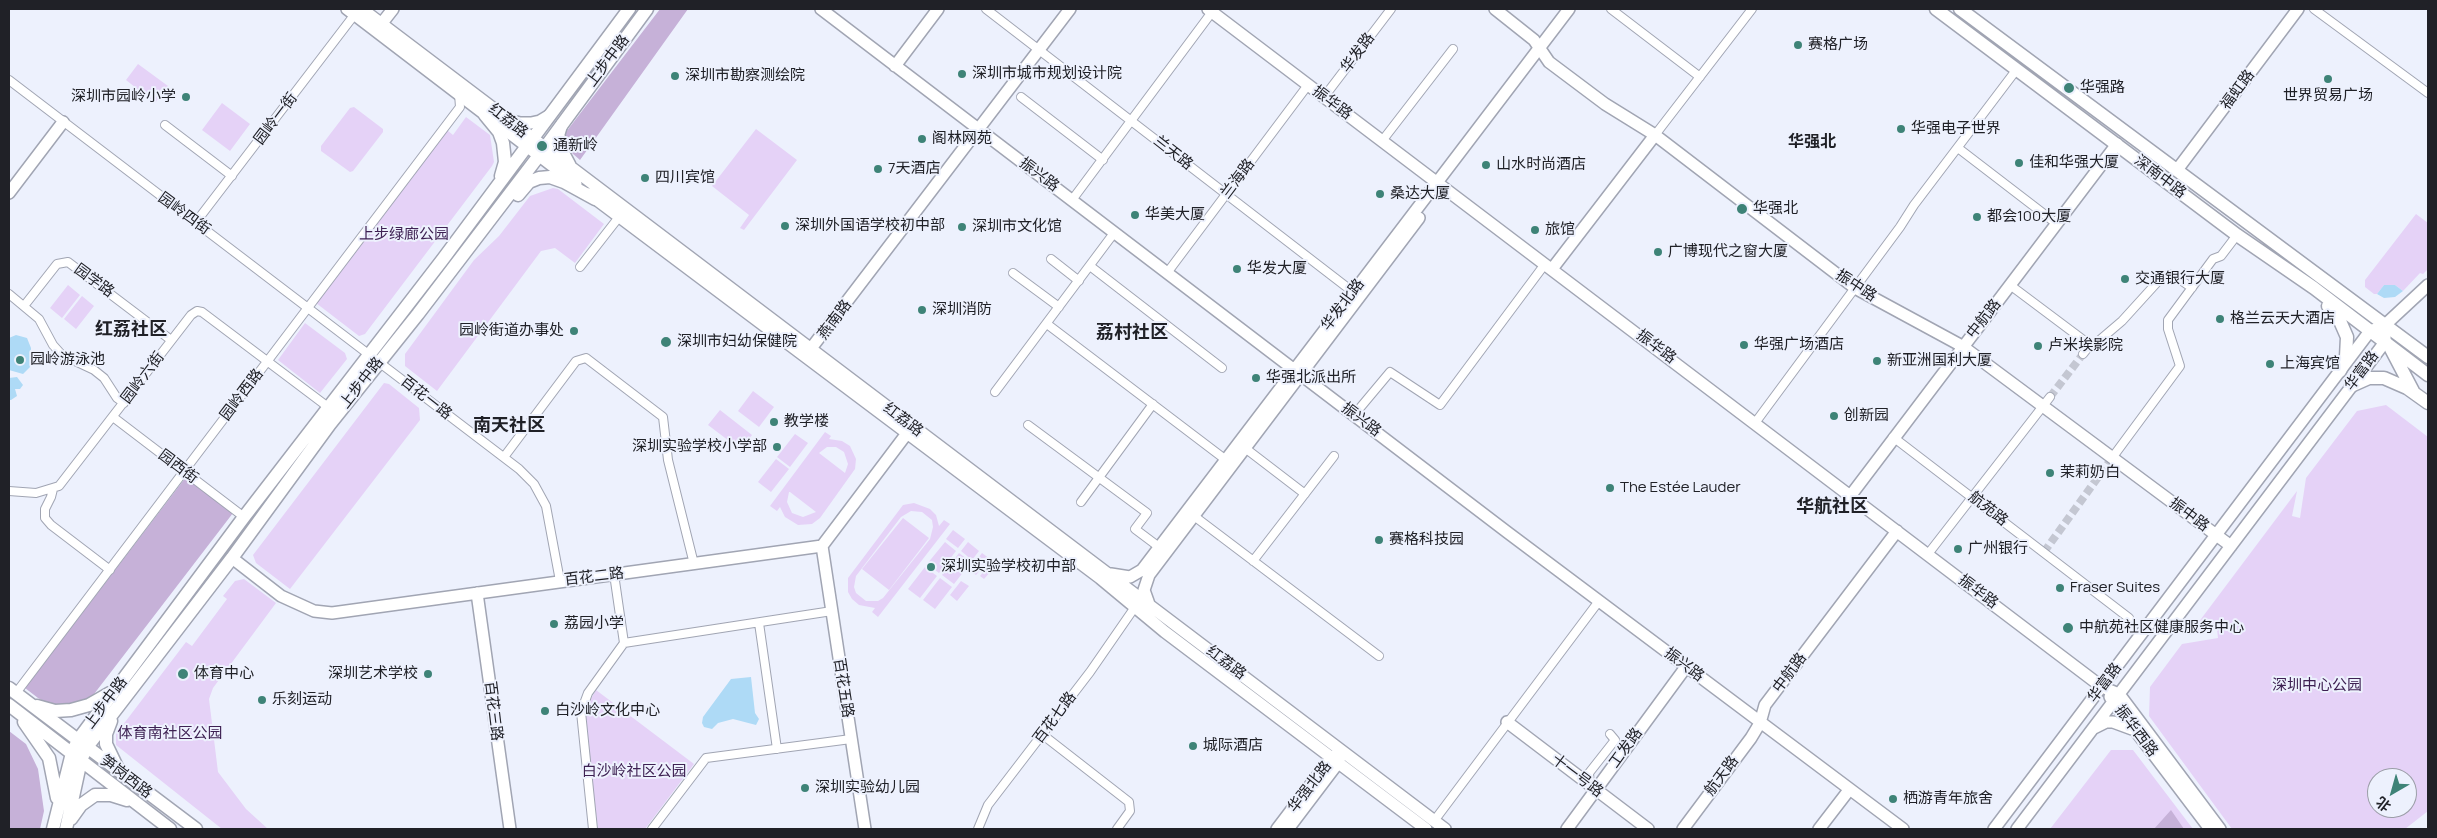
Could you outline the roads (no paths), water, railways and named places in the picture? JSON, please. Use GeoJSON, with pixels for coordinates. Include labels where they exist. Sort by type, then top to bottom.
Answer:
{"type":"FeatureCollection","features":[{"type":"Feature","properties":{"kind":"main road"},"geometry":{"type":"LineString","coordinates":[[382,23],[393,9]]}},
{"type":"Feature","properties":{"kind":"main road","name":"上步中路"},"geometry":{"type":"LineString","coordinates":[[76,756],[118,687],[244,517],[530,143],[629,9]]}},
{"type":"Feature","properties":{"kind":"main road","name":"上步中路"},"geometry":{"type":"LineString","coordinates":[[83,744],[116,711],[232,558],[369,354],[418,314],[647,9]]}},
{"type":"Feature","properties":{"kind":"main road","name":"振兴路"},"geometry":{"type":"LineString","coordinates":[[821,9],[1686,667],[1903,829]]}},
{"type":"Feature","properties":{"kind":"main road"},"geometry":{"type":"LineString","coordinates":[[895,66],[938,9]]}},
{"type":"Feature","properties":{"kind":"main road","name":"燕南路"},"geometry":{"type":"LineString","coordinates":[[1037,48],[1062,9]]}},
{"type":"Feature","properties":{"kind":"main road","name":"燕南路"},"geometry":{"type":"LineString","coordinates":[[808,351],[976,127],[1037,48],[1070,9]]}},
{"type":"Feature","properties":{"kind":"main road","name":"振中路"},"geometry":{"type":"LineString","coordinates":[[1495,9],[1542,50],[1549,62],[1605,104],[1655,135],[1855,288],[1962,346],[2041,407],[2231,546]]}},
{"type":"Feature","properties":{"kind":"main road","name":"华发北路"},"geometry":{"type":"LineString","coordinates":[[1542,50],[1568,9]]}},
{"type":"Feature","properties":{"kind":"main road","name":"华发北路"},"geometry":{"type":"LineString","coordinates":[[1106,571],[1120,577],[1135,576],[1142,570],[1226,460],[1298,372],[1542,50],[1577,9]]}},
{"type":"Feature","properties":{"kind":"main road","name":"深南中路"},"geometry":{"type":"LineString","coordinates":[[1936,9],[2237,235],[2314,288],[2428,375]]}},
{"type":"Feature","properties":{"kind":"main road","name":"深南中路"},"geometry":{"type":"LineString","coordinates":[[1960,9],[2428,357]]}},
{"type":"Feature","properties":{"kind":"main road","name":"福虹路"},"geometry":{"type":"LineString","coordinates":[[2174,168],[2291,9]]}},
{"type":"Feature","properties":{"kind":"main road","name":"福虹路"},"geometry":{"type":"LineString","coordinates":[[2174,168],[2298,9]]}},
{"type":"Feature","properties":{"kind":"main road","name":"振华路"},"geometry":{"type":"LineString","coordinates":[[1210,10],[2102,687]]}},
{"type":"Feature","properties":{"kind":"main road","name":"红荔路"},"geometry":{"type":"LineString","coordinates":[[355,11],[382,23],[541,152],[595,199],[808,351]]}},
{"type":"Feature","properties":{"kind":"main road","name":"红荔路"},"geometry":{"type":"LineString","coordinates":[[355,11],[459,94],[491,113]]}},
{"type":"Feature","properties":{"kind":"main road"},"geometry":{"type":"LineString","coordinates":[[491,113],[520,123],[540,121],[550,114]]}},
{"type":"Feature","properties":{"kind":"main road"},"geometry":{"type":"LineString","coordinates":[[491,113],[504,147],[504,165],[498,184]]}},
{"type":"Feature","properties":{"kind":"main road"},"geometry":{"type":"LineString","coordinates":[[9,193],[63,122]]}},
{"type":"Feature","properties":{"kind":"main road"},"geometry":{"type":"LineString","coordinates":[[562,124],[559,134],[560,146],[574,171]]}},
{"type":"Feature","properties":{"kind":"main road"},"geometry":{"type":"LineString","coordinates":[[1548,267],[1655,135]]}},
{"type":"Feature","properties":{"kind":"main road","name":"中航路"},"geometry":{"type":"LineString","coordinates":[[1851,495],[1893,437],[2117,144]]}},
{"type":"Feature","properties":{"kind":"main road","name":"红荔路"},"geometry":{"type":"LineString","coordinates":[[541,152],[574,171],[910,430],[1165,632],[1426,829]]}},
{"type":"Feature","properties":{"kind":"main road"},"geometry":{"type":"LineString","coordinates":[[483,226],[504,211],[529,182],[539,178],[550,177],[564,182],[595,199]]}},
{"type":"Feature","properties":{"kind":"main road"},"geometry":{"type":"LineString","coordinates":[[2386,325],[2428,285]]}},
{"type":"Feature","properties":{"kind":"main road"},"geometry":{"type":"LineString","coordinates":[[2314,288],[2337,315],[2346,332],[2347,349],[2340,371]]}},
{"type":"Feature","properties":{"kind":"main road","name":"华富路"},"geometry":{"type":"LineString","coordinates":[[1994,829],[2370,331],[2386,325],[2385,342],[2017,829]]}},
{"type":"Feature","properties":{"kind":"main road"},"geometry":{"type":"LineString","coordinates":[[2385,342],[2395,356],[2414,392]]}},
{"type":"Feature","properties":{"kind":"main road","name":"华发北路"},"geometry":{"type":"LineString","coordinates":[[1150,606],[1144,593],[1148,578],[1245,448],[1298,372]]}},
{"type":"Feature","properties":{"kind":"main road"},"geometry":{"type":"LineString","coordinates":[[2351,386],[2369,378],[2384,378],[2414,392],[2428,403]]}},
{"type":"Feature","properties":{"kind":"main road"},"geometry":{"type":"LineString","coordinates":[[822,546],[910,430]]}},
{"type":"Feature","properties":{"kind":"main road","name":"红荔路"},"geometry":{"type":"LineString","coordinates":[[910,430],[1106,571],[1445,829]]}},
{"type":"Feature","properties":{"kind":"main road","name":"中航路"},"geometry":{"type":"LineString","coordinates":[[1760,723],[1765,705],[1897,530]]}},
{"type":"Feature","properties":{"kind":"main road","name":"百花二路"},"geometry":{"type":"LineString","coordinates":[[232,558],[281,596],[314,610],[332,613],[822,546]]}},
{"type":"Feature","properties":{"kind":"main road","name":"百花五路"},"geometry":{"type":"LineString","coordinates":[[822,546],[865,829]]}},
{"type":"Feature","properties":{"kind":"main road","name":"百花三路"},"geometry":{"type":"LineString","coordinates":[[477,593],[510,829]]}},
{"type":"Feature","properties":{"kind":"main road","name":"工发路"},"geometry":{"type":"LineString","coordinates":[[1567,829],[1593,787],[1686,667]]}},
{"type":"Feature","properties":{"kind":"main road"},"geometry":{"type":"LineString","coordinates":[[30,721],[34,707],[55,711],[79,708],[97,702],[118,687]]}},
{"type":"Feature","properties":{"kind":"main road","name":"振华西路"},"geometry":{"type":"LineString","coordinates":[[2102,687],[2116,698],[2220,829]]}},
{"type":"Feature","properties":{"kind":"main road","name":"笋岗西路"},"geometry":{"type":"LineString","coordinates":[[12,691],[196,829]]}},
{"type":"Feature","properties":{"kind":"main road","name":"振华西路"},"geometry":{"type":"LineString","coordinates":[[2116,698],[2136,731],[2210,829]]}},
{"type":"Feature","properties":{"kind":"main road"},"geometry":{"type":"LineString","coordinates":[[11,707],[49,758],[54,772],[58,805]]}},
{"type":"Feature","properties":{"kind":"main road","name":"笋岗西路"},"geometry":{"type":"LineString","coordinates":[[11,707],[170,829]]}},
{"type":"Feature","properties":{"kind":"main road"},"geometry":{"type":"LineString","coordinates":[[116,711],[106,734],[106,744],[117,767],[128,778]]}},
{"type":"Feature","properties":{"kind":"main road","name":"十一号路"},"geometry":{"type":"LineString","coordinates":[[1507,722],[1648,829]]}},
{"type":"Feature","properties":{"kind":"main road"},"geometry":{"type":"LineString","coordinates":[[2092,730],[2099,725],[2113,722],[2128,726],[2136,731]]}},
{"type":"Feature","properties":{"kind":"main road","name":"航天路"},"geometry":{"type":"LineString","coordinates":[[1683,829],[1760,723]]}},
{"type":"Feature","properties":{"kind":"main road","name":"华强北路"},"geometry":{"type":"LineString","coordinates":[[1288,829],[1342,751]]}},
{"type":"Feature","properties":{"kind":"main road"},"geometry":{"type":"LineString","coordinates":[[53,829],[58,805],[76,756]]}},
{"type":"Feature","properties":{"kind":"main road"},"geometry":{"type":"LineString","coordinates":[[66,827],[76,756]]}},
{"type":"Feature","properties":{"kind":"main road","name":"华强北路"},"geometry":{"type":"LineString","coordinates":[[1277,829],[1335,761]]}},
{"type":"Feature","properties":{"kind":"main road"},"geometry":{"type":"LineString","coordinates":[[1819,829],[1849,790]]}},
{"type":"Feature","properties":{"kind":"main road"},"geometry":{"type":"LineString","coordinates":[[66,827],[81,805],[95,795],[111,795],[134,802]]}},
{"type":"Feature","properties":{"kind":"street","name":"兰天路"},"geometry":{"type":"LineString","coordinates":[[986,9],[1357,294]]}},
{"type":"Feature","properties":{"kind":"street","name":"华发路"},"geometry":{"type":"LineString","coordinates":[[1324,97],[1391,9]]}},
{"type":"Feature","properties":{"kind":"street"},"geometry":{"type":"LineString","coordinates":[[1611,9],[1700,77]]}},
{"type":"Feature","properties":{"kind":"street"},"geometry":{"type":"LineString","coordinates":[[1655,135],[1752,9]]}},
{"type":"Feature","properties":{"kind":"street"},"geometry":{"type":"LineString","coordinates":[[2314,9],[2428,93]]}},
{"type":"Feature","properties":{"kind":"street"},"geometry":{"type":"LineString","coordinates":[[1072,200],[1132,121],[1210,10]]}},
{"type":"Feature","properties":{"kind":"street","name":"园岭一街"},"geometry":{"type":"LineString","coordinates":[[196,222],[355,11]]}},
{"type":"Feature","properties":{"kind":"street"},"geometry":{"type":"LineString","coordinates":[[1382,141],[1453,49]]}},
{"type":"Feature","properties":{"kind":"street"},"geometry":{"type":"LineString","coordinates":[[1755,423],[1914,205],[2018,69]]}},
{"type":"Feature","properties":{"kind":"street","name":"园岭四街"},"geometry":{"type":"LineString","coordinates":[[9,80],[369,354]]}},
{"type":"Feature","properties":{"kind":"street","name":"兰海路"},"geometry":{"type":"LineString","coordinates":[[1167,273],[1308,85]]}},
{"type":"Feature","properties":{"kind":"street","name":"园岭西路"},"geometry":{"type":"LineString","coordinates":[[12,691],[110,570],[460,107],[459,94]]}},
{"type":"Feature","properties":{"kind":"street"},"geometry":{"type":"LineString","coordinates":[[1021,97],[1102,160]]}},
{"type":"Feature","properties":{"kind":"street"},"geometry":{"type":"LineString","coordinates":[[165,125],[232,176]]}},
{"type":"Feature","properties":{"kind":"street"},"geometry":{"type":"LineString","coordinates":[[1958,148],[2056,224]]}},
{"type":"Feature","properties":{"kind":"street"},"geometry":{"type":"LineString","coordinates":[[580,267],[619,217]]}},
{"type":"Feature","properties":{"kind":"street"},"geometry":{"type":"LineString","coordinates":[[995,392],[1114,233]]}},
{"type":"Feature","properties":{"kind":"street"},"geometry":{"type":"LineString","coordinates":[[2112,458],[2180,366],[2167,324],[2213,259],[2221,256],[2237,235]]}},
{"type":"Feature","properties":{"kind":"street"},"geometry":{"type":"LineString","coordinates":[[1051,259],[1079,280]]}},
{"type":"Feature","properties":{"kind":"street","name":"园学路"},"geometry":{"type":"LineString","coordinates":[[22,304],[57,264],[68,262],[171,340]]}},
{"type":"Feature","properties":{"kind":"street"},"geometry":{"type":"LineString","coordinates":[[1090,266],[1222,368]]}},
{"type":"Feature","properties":{"kind":"street"},"geometry":{"type":"LineString","coordinates":[[1354,415],[1390,372],[1440,406],[1548,267]]}},
{"type":"Feature","properties":{"kind":"street"},"geometry":{"type":"LineString","coordinates":[[1013,273],[1059,307]]}},
{"type":"Feature","properties":{"kind":"street"},"geometry":{"type":"LineString","coordinates":[[2083,354],[2090,345],[2095,344],[2122,321],[2162,277],[2172,274],[2192,288]]}},
{"type":"Feature","properties":{"kind":"street"},"geometry":{"type":"LineString","coordinates":[[2010,285],[2090,345]]}},
{"type":"Feature","properties":{"kind":"street"},"geometry":{"type":"LineString","coordinates":[[9,294],[39,319],[57,350],[68,360],[94,370],[104,378],[117,398],[124,403]]}},
{"type":"Feature","properties":{"kind":"street","name":"园岭六街"},"geometry":{"type":"LineString","coordinates":[[53,489],[64,481],[171,340],[191,315],[198,311],[202,312],[328,406]]}},
{"type":"Feature","properties":{"kind":"street"},"geometry":{"type":"LineString","coordinates":[[1047,324],[1226,460]]}},
{"type":"Feature","properties":{"kind":"street","name":"百花一路"},"geometry":{"type":"LineString","coordinates":[[369,354],[504,457],[534,484],[546,506],[560,581]]}},
{"type":"Feature","properties":{"kind":"street"},"geometry":{"type":"LineString","coordinates":[[504,457],[576,361],[586,358],[663,417],[668,460],[694,564]]}},
{"type":"Feature","properties":{"kind":"street"},"geometry":{"type":"LineString","coordinates":[[1928,554],[2050,397]]}},
{"type":"Feature","properties":{"kind":"street"},"geometry":{"type":"LineString","coordinates":[[1081,502],[1153,404]]}},
{"type":"Feature","properties":{"kind":"street","name":"园西街"},"geometry":{"type":"LineString","coordinates":[[113,417],[244,517]]}},
{"type":"Feature","properties":{"kind":"street"},"geometry":{"type":"LineString","coordinates":[[1028,425],[1147,513],[1135,529],[1160,547]]}},
{"type":"Feature","properties":{"kind":"street","name":"航苑路"},"geometry":{"type":"LineString","coordinates":[[1893,437],[2129,618]]}},
{"type":"Feature","properties":{"kind":"street"},"geometry":{"type":"LineString","coordinates":[[1245,448],[1305,494]]}},
{"type":"Feature","properties":{"kind":"street"},"geometry":{"type":"LineString","coordinates":[[1253,561],[1334,456]]}},
{"type":"Feature","properties":{"kind":"street"},"geometry":{"type":"LineString","coordinates":[[9,491],[27,494],[53,489],[45,509],[45,518],[51,525],[110,570]]}},
{"type":"Feature","properties":{"kind":"street"},"geometry":{"type":"LineString","coordinates":[[1194,516],[1379,656]]}},
{"type":"Feature","properties":{"kind":"street"},"geometry":{"type":"LineString","coordinates":[[593,829],[581,712],[588,693],[624,643],[614,574]]}},
{"type":"Feature","properties":{"kind":"street"},"geometry":{"type":"LineString","coordinates":[[1434,821],[1599,601]]}},
{"type":"Feature","properties":{"kind":"street","name":"百花七路"},"geometry":{"type":"LineString","coordinates":[[978,829],[981,817],[988,806],[1043,735],[1135,607]]}},
{"type":"Feature","properties":{"kind":"street"},"geometry":{"type":"LineString","coordinates":[[624,643],[832,611]]}},
{"type":"Feature","properties":{"kind":"street"},"geometry":{"type":"LineString","coordinates":[[759,623],[777,749]]}},
{"type":"Feature","properties":{"kind":"street"},"geometry":{"type":"LineString","coordinates":[[1593,787],[1589,773],[1615,740],[1610,734]]}},
{"type":"Feature","properties":{"kind":"street"},"geometry":{"type":"LineString","coordinates":[[1043,735],[1130,802],[1130,811],[1117,829]]}},
{"type":"Feature","properties":{"kind":"street"},"geometry":{"type":"LineString","coordinates":[[652,829],[706,758],[851,739]]}},
{"type":"Feature","properties":{"kind":"water"},"geometry":{"type":"Polygon","coordinates":[[[2384,285],[2395,285],[2403,291],[2395,297],[2384,298],[2377,294],[2384,285]]]}},
{"type":"Feature","properties":{"kind":"water","name":"园岭游泳池"},"geometry":{"type":"Polygon","coordinates":[[[16,335],[27,338],[31,348],[30,367],[23,374],[9,370],[9,338],[16,335]]]}},
{"type":"Feature","properties":{"kind":"water","name":"园岭游泳池"},"geometry":{"type":"Polygon","coordinates":[[[17,377],[23,385],[20,389],[15,389],[17,396],[9,400],[9,378],[17,377]]]}},
{"type":"Feature","properties":{"kind":"water"},"geometry":{"type":"Polygon","coordinates":[[[751,677],[755,713],[759,719],[756,725],[733,719],[718,723],[712,729],[704,727],[702,723],[703,717],[731,679],[751,677]]]}},
{"type":"Feature","properties":{"kind":"tunnel"},"geometry":{"type":"LineString","coordinates":[[2050,397],[2083,354]]}},
{"type":"Feature","properties":{"kind":"tunnel"},"geometry":{"type":"LineString","coordinates":[[2044,552],[2112,458]]}},
{"type":"Feature","properties":{"kind":"place","name":"赛格广场"},"geometry":{"type":"Point","coordinates":[1798,45]}},
{"type":"Feature","properties":{"kind":"place","name":"深圳市城市规划设计院"},"geometry":{"type":"Point","coordinates":[962,74]}},
{"type":"Feature","properties":{"kind":"place","name":"深圳市勘察测绘院"},"geometry":{"type":"Point","coordinates":[675,76]}},
{"type":"Feature","properties":{"kind":"place","name":"世界贸易广场"},"geometry":{"type":"Point","coordinates":[2328,79]}},
{"type":"Feature","properties":{"kind":"place","name":"华强路"},"geometry":{"type":"Point","coordinates":[2069,88]}},
{"type":"Feature","properties":{"kind":"place","name":"深圳市园岭小学"},"geometry":{"type":"Point","coordinates":[186,97]}},
{"type":"Feature","properties":{"kind":"place","name":"华强电子世界"},"geometry":{"type":"Point","coordinates":[1901,129]}},
{"type":"Feature","properties":{"kind":"place","name":"阁林网苑"},"geometry":{"type":"Point","coordinates":[922,139]}},
{"type":"Feature","properties":{"kind":"place","name":"通新岭"},"geometry":{"type":"Point","coordinates":[542,146]}},
{"type":"Feature","properties":{"kind":"place","name":"佳和华强大厦"},"geometry":{"type":"Point","coordinates":[2019,163]}},
{"type":"Feature","properties":{"kind":"place","name":"山水时尚酒店"},"geometry":{"type":"Point","coordinates":[1486,165]}},
{"type":"Feature","properties":{"kind":"place","name":"7天酒店"},"geometry":{"type":"Point","coordinates":[878,169]}},
{"type":"Feature","properties":{"kind":"place","name":"四川宾馆"},"geometry":{"type":"Point","coordinates":[645,178]}},
{"type":"Feature","properties":{"kind":"place","name":"桑达大厦"},"geometry":{"type":"Point","coordinates":[1380,194]}},
{"type":"Feature","properties":{"kind":"place","name":"华强北"},"geometry":{"type":"Point","coordinates":[1742,209]}},
{"type":"Feature","properties":{"kind":"place","name":"华美大厦"},"geometry":{"type":"Point","coordinates":[1135,215]}},
{"type":"Feature","properties":{"kind":"place","name":"都会100大厦"},"geometry":{"type":"Point","coordinates":[1977,217]}},
{"type":"Feature","properties":{"kind":"place","name":"深圳外国语学校初中部"},"geometry":{"type":"Point","coordinates":[785,226]}},
{"type":"Feature","properties":{"kind":"place","name":"深圳市文化馆"},"geometry":{"type":"Point","coordinates":[962,227]}},
{"type":"Feature","properties":{"kind":"place","name":"旅馆"},"geometry":{"type":"Point","coordinates":[1535,230]}},
{"type":"Feature","properties":{"kind":"place","name":"广博现代之窗大厦"},"geometry":{"type":"Point","coordinates":[1658,252]}},
{"type":"Feature","properties":{"kind":"place","name":"华发大厦"},"geometry":{"type":"Point","coordinates":[1237,269]}},
{"type":"Feature","properties":{"kind":"place","name":"交通银行大厦"},"geometry":{"type":"Point","coordinates":[2125,279]}},
{"type":"Feature","properties":{"kind":"place","name":"深圳消防"},"geometry":{"type":"Point","coordinates":[922,310]}},
{"type":"Feature","properties":{"kind":"place","name":"格兰云天大酒店"},"geometry":{"type":"Point","coordinates":[2220,319]}},
{"type":"Feature","properties":{"kind":"place","name":"园岭街道办事处"},"geometry":{"type":"Point","coordinates":[574,331]}},
{"type":"Feature","properties":{"kind":"place","name":"深圳市妇幼保健院"},"geometry":{"type":"Point","coordinates":[666,342]}},
{"type":"Feature","properties":{"kind":"place","name":"华强广场酒店"},"geometry":{"type":"Point","coordinates":[1744,345]}},
{"type":"Feature","properties":{"kind":"place","name":"卢米埃影院"},"geometry":{"type":"Point","coordinates":[2038,346]}},
{"type":"Feature","properties":{"kind":"place","name":"园岭游泳池"},"geometry":{"type":"Point","coordinates":[20,360]}},
{"type":"Feature","properties":{"kind":"place","name":"新亚洲国利大厦"},"geometry":{"type":"Point","coordinates":[1877,361]}},
{"type":"Feature","properties":{"kind":"place","name":"上海宾馆"},"geometry":{"type":"Point","coordinates":[2270,364]}},
{"type":"Feature","properties":{"kind":"place","name":"华强北派出所"},"geometry":{"type":"Point","coordinates":[1256,378]}},
{"type":"Feature","properties":{"kind":"place","name":"创新园"},"geometry":{"type":"Point","coordinates":[1834,416]}},
{"type":"Feature","properties":{"kind":"place","name":"教学楼"},"geometry":{"type":"Point","coordinates":[774,422]}},
{"type":"Feature","properties":{"kind":"place","name":"深圳实验学校小学部"},"geometry":{"type":"Point","coordinates":[777,447]}},
{"type":"Feature","properties":{"kind":"place","name":"茉莉奶白"},"geometry":{"type":"Point","coordinates":[2050,473]}},
{"type":"Feature","properties":{"kind":"place","name":"The Estée Lauder"},"geometry":{"type":"Point","coordinates":[1610,488]}},
{"type":"Feature","properties":{"kind":"place","name":"赛格科技园"},"geometry":{"type":"Point","coordinates":[1379,540]}},
{"type":"Feature","properties":{"kind":"place","name":"广州银行"},"geometry":{"type":"Point","coordinates":[1958,549]}},
{"type":"Feature","properties":{"kind":"place","name":"深圳实验学校初中部"},"geometry":{"type":"Point","coordinates":[931,567]}},
{"type":"Feature","properties":{"kind":"place","name":"Fraser Suites"},"geometry":{"type":"Point","coordinates":[2060,588]}},
{"type":"Feature","properties":{"kind":"place","name":"荔园小学"},"geometry":{"type":"Point","coordinates":[554,624]}},
{"type":"Feature","properties":{"kind":"place","name":"中航苑社区健康服务中心"},"geometry":{"type":"Point","coordinates":[2068,628]}},
{"type":"Feature","properties":{"kind":"place","name":"体育中心"},"geometry":{"type":"Point","coordinates":[183,674]}},
{"type":"Feature","properties":{"kind":"place","name":"深圳艺术学校"},"geometry":{"type":"Point","coordinates":[428,674]}},
{"type":"Feature","properties":{"kind":"place","name":"乐刻运动"},"geometry":{"type":"Point","coordinates":[262,700]}},
{"type":"Feature","properties":{"kind":"place","name":"白沙岭文化中心"},"geometry":{"type":"Point","coordinates":[545,711]}},
{"type":"Feature","properties":{"kind":"place","name":"城际酒店"},"geometry":{"type":"Point","coordinates":[1193,746]}},
{"type":"Feature","properties":{"kind":"place","name":"深圳实验幼儿园"},"geometry":{"type":"Point","coordinates":[805,788]}},
{"type":"Feature","properties":{"kind":"place","name":"栖游青年旅舍"},"geometry":{"type":"Point","coordinates":[1893,799]}},
{"type":"Feature","properties":{"kind":"district","name":"华强北"},"geometry":{"type":"Point","coordinates":[1812,143]}},
{"type":"Feature","properties":{"kind":"district","name":"红荔社区"},"geometry":{"type":"Point","coordinates":[131,330]}},
{"type":"Feature","properties":{"kind":"district","name":"荔村社区"},"geometry":{"type":"Point","coordinates":[1132,333]}},
{"type":"Feature","properties":{"kind":"district","name":"南天社区"},"geometry":{"type":"Point","coordinates":[509,426]}},
{"type":"Feature","properties":{"kind":"district","name":"华航社区"},"geometry":{"type":"Point","coordinates":[1832,507]}},
{"type":"Feature","properties":{"kind":"park label","name":"上步绿廊公园"},"geometry":{"type":"Point","coordinates":[404,235]}},
{"type":"Feature","properties":{"kind":"park label","name":"深圳中心公园"},"geometry":{"type":"Point","coordinates":[2317,686]}},
{"type":"Feature","properties":{"kind":"park label","name":"体育南社区公园"},"geometry":{"type":"Point","coordinates":[170,734]}},
{"type":"Feature","properties":{"kind":"park label","name":"白沙岭社区公园"},"geometry":{"type":"Point","coordinates":[634,772]}}]}
